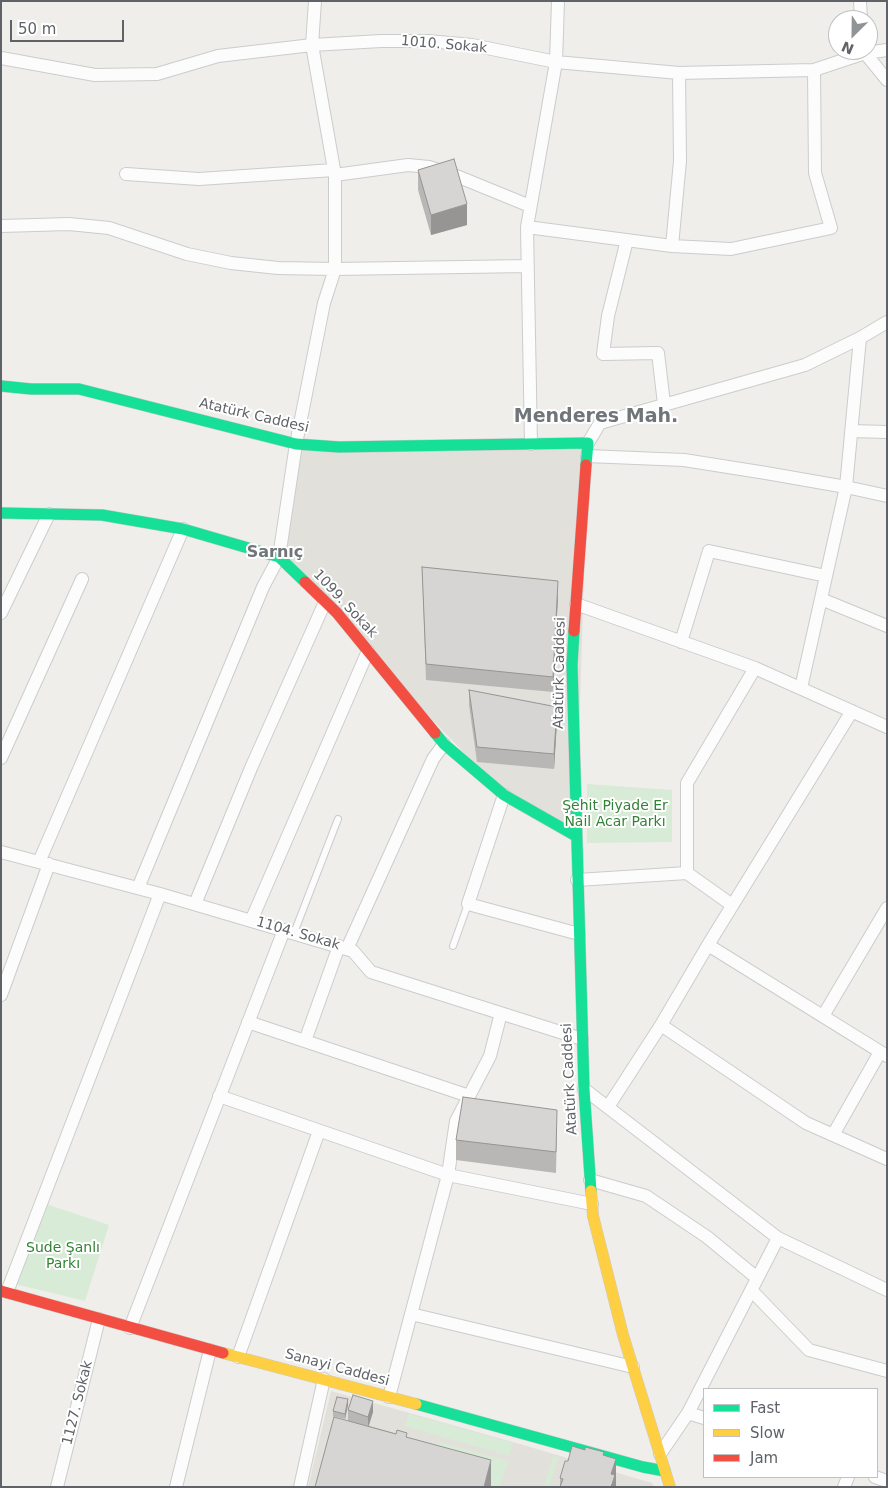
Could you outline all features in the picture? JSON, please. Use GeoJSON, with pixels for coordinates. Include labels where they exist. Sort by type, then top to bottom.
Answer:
{"type":"FeatureCollection","features":[{"type":"Feature","properties":{"kind":"main road","name":"Atatürk Caddesi"},"geometry":{"type":"LineString","coordinates":[[1,386],[31,389],[79,389],[147,408],[296,444],[339,447],[531,444],[588,450],[572,665],[582,1039],[590,1180],[593,1216],[623,1335],[670,1487]]}},
{"type":"Feature","properties":{"kind":"main road","name":"1099. Sokak"},"geometry":{"type":"LineString","coordinates":[[1,513],[102,515],[183,530],[279,558],[337,613],[444,744],[504,795],[576,836]]}},
{"type":"Feature","properties":{"kind":"main road","name":"Sanayi Caddesi"},"geometry":{"type":"LineString","coordinates":[[4,1292],[210,1350],[324,1379],[643,1467],[665,1471]]}},
{"type":"Feature","properties":{"kind":"street"},"geometry":{"type":"LineString","coordinates":[[138,888],[263,587],[279,558],[296,444],[324,302],[335,269],[334,173],[312,45],[315,1]]}},
{"type":"Feature","properties":{"kind":"street"},"geometry":{"type":"LineString","coordinates":[[531,444],[527,227],[556,62],[558,1]]}},
{"type":"Feature","properties":{"kind":"street","name":"1010. Sokak"},"geometry":{"type":"LineString","coordinates":[[1,58],[95,75],[157,74],[218,56],[312,45],[381,41],[428,41],[472,45],[556,62],[678,73],[814,70],[842,60]]}},
{"type":"Feature","properties":{"kind":"street"},"geometry":{"type":"LineString","coordinates":[[871,60],[887,80]]}},
{"type":"Feature","properties":{"kind":"street"},"geometry":{"type":"LineString","coordinates":[[527,227],[672,246],[732,249],[831,228],[815,172],[814,70]]}},
{"type":"Feature","properties":{"kind":"street"},"geometry":{"type":"LineString","coordinates":[[672,246],[680,161],[678,73]]}},
{"type":"Feature","properties":{"kind":"street"},"geometry":{"type":"LineString","coordinates":[[126,174],[200,179],[334,173],[408,165],[429,167],[459,177],[530,206]]}},
{"type":"Feature","properties":{"kind":"street"},"geometry":{"type":"LineString","coordinates":[[1,226],[69,224],[109,228],[187,254],[232,263],[278,268],[527,266]]}},
{"type":"Feature","properties":{"kind":"street"},"geometry":{"type":"LineString","coordinates":[[628,240],[608,316],[603,354],[658,353],[664,404]]}},
{"type":"Feature","properties":{"kind":"street"},"geometry":{"type":"LineString","coordinates":[[887,322],[860,338],[805,365],[600,423],[588,450],[684,460],[846,487],[887,496]]}},
{"type":"Feature","properties":{"kind":"street"},"geometry":{"type":"LineString","coordinates":[[801,688],[846,487],[860,338]]}},
{"type":"Feature","properties":{"kind":"street"},"geometry":{"type":"LineString","coordinates":[[852,431],[887,432]]}},
{"type":"Feature","properties":{"kind":"street"},"geometry":{"type":"LineString","coordinates":[[1,613],[49,514]]}},
{"type":"Feature","properties":{"kind":"street"},"geometry":{"type":"LineString","coordinates":[[1,995],[44,863],[183,530]]}},
{"type":"Feature","properties":{"kind":"street"},"geometry":{"type":"LineString","coordinates":[[681,642],[709,551],[826,576]]}},
{"type":"Feature","properties":{"kind":"street"},"geometry":{"type":"LineString","coordinates":[[1,758],[82,579]]}},
{"type":"Feature","properties":{"kind":"street"},"geometry":{"type":"LineString","coordinates":[[821,599],[887,626]]}},
{"type":"Feature","properties":{"kind":"street"},"geometry":{"type":"LineString","coordinates":[[195,904],[250,768],[325,602]]}},
{"type":"Feature","properties":{"kind":"street"},"geometry":{"type":"LineString","coordinates":[[576,604],[756,668],[887,727]]}},
{"type":"Feature","properties":{"kind":"street"},"geometry":{"type":"LineString","coordinates":[[251,921],[368,651]]}},
{"type":"Feature","properties":{"kind":"street"},"geometry":{"type":"LineString","coordinates":[[687,873],[687,783],[756,668]]}},
{"type":"Feature","properties":{"kind":"street"},"geometry":{"type":"LineString","coordinates":[[608,1107],[661,1025],[732,905],[852,711]]}},
{"type":"Feature","properties":{"kind":"street"},"geometry":{"type":"LineString","coordinates":[[305,1041],[343,948],[433,759],[444,744]]}},
{"type":"Feature","properties":{"kind":"street"},"geometry":{"type":"LineString","coordinates":[[504,795],[468,904],[579,934]]}},
{"type":"Feature","properties":{"kind":"street","name":"1104. Sokak"},"geometry":{"type":"LineString","coordinates":[[1,852],[160,894],[354,951],[371,972],[582,1039]]}},
{"type":"Feature","properties":{"kind":"street"},"geometry":{"type":"LineString","coordinates":[[577,880],[687,873],[732,905]]}},
{"type":"Feature","properties":{"kind":"street"},"geometry":{"type":"LineString","coordinates":[[4,1292],[160,894]]}},
{"type":"Feature","properties":{"kind":"street"},"geometry":{"type":"LineString","coordinates":[[823,1016],[887,908]]}},
{"type":"Feature","properties":{"kind":"street"},"geometry":{"type":"LineString","coordinates":[[130,1328],[248,1022],[289,932]]}},
{"type":"Feature","properties":{"kind":"street"},"geometry":{"type":"LineString","coordinates":[[708,945],[884,1054],[833,1135]]}},
{"type":"Feature","properties":{"kind":"street"},"geometry":{"type":"LineString","coordinates":[[389,1397],[448,1175],[456,1121],[490,1056],[501,1013]]}},
{"type":"Feature","properties":{"kind":"street"},"geometry":{"type":"LineString","coordinates":[[248,1022],[469,1096]]}},
{"type":"Feature","properties":{"kind":"street"},"geometry":{"type":"LineString","coordinates":[[661,1025],[806,1123],[887,1159]]}},
{"type":"Feature","properties":{"kind":"street"},"geometry":{"type":"LineString","coordinates":[[584,1089],[778,1238],[887,1290]]}},
{"type":"Feature","properties":{"kind":"street"},"geometry":{"type":"LineString","coordinates":[[219,1096],[448,1175],[592,1204]]}},
{"type":"Feature","properties":{"kind":"street"},"geometry":{"type":"LineString","coordinates":[[238,1357],[319,1131]]}},
{"type":"Feature","properties":{"kind":"street"},"geometry":{"type":"LineString","coordinates":[[590,1180],[646,1196],[707,1237],[758,1278]]}},
{"type":"Feature","properties":{"kind":"street"},"geometry":{"type":"LineString","coordinates":[[660,1454],[688,1413],[778,1238]]}},
{"type":"Feature","properties":{"kind":"street"},"geometry":{"type":"LineString","coordinates":[[751,1290],[809,1350],[887,1371]]}},
{"type":"Feature","properties":{"kind":"street"},"geometry":{"type":"LineString","coordinates":[[412,1314],[633,1366]]}},
{"type":"Feature","properties":{"kind":"street","name":"1127. Sokak"},"geometry":{"type":"LineString","coordinates":[[57,1487],[100,1319]]}},
{"type":"Feature","properties":{"kind":"street"},"geometry":{"type":"LineString","coordinates":[[176,1487],[210,1350]]}},
{"type":"Feature","properties":{"kind":"street"},"geometry":{"type":"LineString","coordinates":[[300,1487],[324,1379]]}},
{"type":"Feature","properties":{"kind":"street"},"geometry":{"type":"LineString","coordinates":[[688,1413],[703,1418]]}},
{"type":"Feature","properties":{"kind":"lane"},"geometry":{"type":"LineString","coordinates":[[289,932],[338,819]]}},
{"type":"Feature","properties":{"kind":"lane"},"geometry":{"type":"LineString","coordinates":[[454,946],[468,904]]}},
{"type":"Feature","properties":{"kind":"shaded area"},"geometry":{"type":"Polygon","coordinates":[[[588,443],[576,836],[504,795],[279,558],[296,444],[588,443]]]}},
{"type":"Feature","properties":{"kind":"shaded area"},"geometry":{"type":"Polygon","coordinates":[[[331,1391],[652,1483],[654,1487],[308,1487],[331,1391]]]}},
{"type":"Feature","properties":{"kind":"green space","name":"Şehit Piyade Er Nail Acar Parkı"},"geometry":{"type":"Polygon","coordinates":[[[587,784],[672,790],[672,842],[587,843],[587,784]]]}},
{"type":"Feature","properties":{"kind":"green space","name":"Sude Şanlı Parkı"},"geometry":{"type":"Polygon","coordinates":[[[46,1204],[109,1225],[85,1301],[15,1284],[46,1204]]]}},
{"type":"Feature","properties":{"kind":"green space"},"geometry":{"type":"Polygon","coordinates":[[[408,1414],[513,1443],[509,1456],[405,1426],[408,1414]]]}},
{"type":"Feature","properties":{"kind":"green space"},"geometry":{"type":"Polygon","coordinates":[[[439,1442],[508,1461],[500,1487],[488,1487],[429,1471],[439,1442]]]}},
{"type":"Feature","properties":{"kind":"green space"},"geometry":{"type":"Polygon","coordinates":[[[553,1456],[558,1458],[549,1487],[544,1487],[553,1456]]]}},
{"type":"Feature","properties":{"kind":"building"},"geometry":{"type":"Polygon","coordinates":[[[454,159],[467,204],[431,215],[418,170],[454,159]]]}},
{"type":"Feature","properties":{"kind":"building"},"geometry":{"type":"Polygon","coordinates":[[[422,567],[558,581],[553,677],[426,664],[422,567]]]}},
{"type":"Feature","properties":{"kind":"building"},"geometry":{"type":"Polygon","coordinates":[[[469,690],[557,707],[554,754],[477,747],[469,690]]]}},
{"type":"Feature","properties":{"kind":"building"},"geometry":{"type":"Polygon","coordinates":[[[463,1097],[557,1110],[556,1152],[456,1140],[463,1097]]]}},
{"type":"Feature","properties":{"kind":"building"},"geometry":{"type":"Polygon","coordinates":[[[353,1395],[373,1401],[368,1417],[348,1410],[353,1395]]]}},
{"type":"Feature","properties":{"kind":"building"},"geometry":{"type":"Polygon","coordinates":[[[337,1397],[348,1399],[345,1414],[333,1411],[337,1397]]]}},
{"type":"Feature","properties":{"kind":"building"},"geometry":{"type":"Polygon","coordinates":[[[334,1417],[396,1434],[397,1430],[407,1433],[406,1437],[491,1460],[484,1487],[315,1487],[334,1417]]]}},
{"type":"Feature","properties":{"kind":"building"},"geometry":{"type":"Polygon","coordinates":[[[572,1446],[585,1450],[585,1447],[604,1452],[603,1455],[616,1459],[611,1474],[615,1475],[611,1487],[560,1487],[563,1479],[560,1478],[565,1461],[568,1461],[572,1446]]]}},
{"type":"Feature","properties":{"kind":"traffic: fast"},"geometry":{"type":"LineString","coordinates":[[1,386],[31,389],[79,389],[296,444],[339,447],[588,443],[586,465]]}},
{"type":"Feature","properties":{"kind":"traffic: fast"},"geometry":{"type":"LineString","coordinates":[[1,513],[102,515],[183,529],[279,557],[305,582]]}},
{"type":"Feature","properties":{"kind":"traffic: fast"},"geometry":{"type":"LineString","coordinates":[[574,631],[572,665],[584,1089],[591,1191]]}},
{"type":"Feature","properties":{"kind":"traffic: fast"},"geometry":{"type":"LineString","coordinates":[[435,733],[444,744],[504,795],[576,836]]}},
{"type":"Feature","properties":{"kind":"traffic: fast"},"geometry":{"type":"LineString","coordinates":[[416,1404],[643,1467],[665,1471]]}},
{"type":"Feature","properties":{"kind":"traffic: slow"},"geometry":{"type":"LineString","coordinates":[[591,1191],[593,1216],[623,1335],[670,1487]]}},
{"type":"Feature","properties":{"kind":"traffic: slow"},"geometry":{"type":"LineString","coordinates":[[223,1353],[416,1404]]}},
{"type":"Feature","properties":{"kind":"traffic: jam"},"geometry":{"type":"LineString","coordinates":[[574,631],[586,465]]}},
{"type":"Feature","properties":{"kind":"traffic: jam"},"geometry":{"type":"LineString","coordinates":[[305,582],[337,613],[435,733]]}},
{"type":"Feature","properties":{"kind":"traffic: jam"},"geometry":{"type":"LineString","coordinates":[[1,1291],[223,1353]]}},
{"type":"Feature","properties":{"kind":"district","name":"Menderes Mah."},"geometry":{"type":"Point","coordinates":[596,417]}},
{"type":"Feature","properties":{"kind":"district","name":"Sarnıç"},"geometry":{"type":"Point","coordinates":[275,553]}}]}
